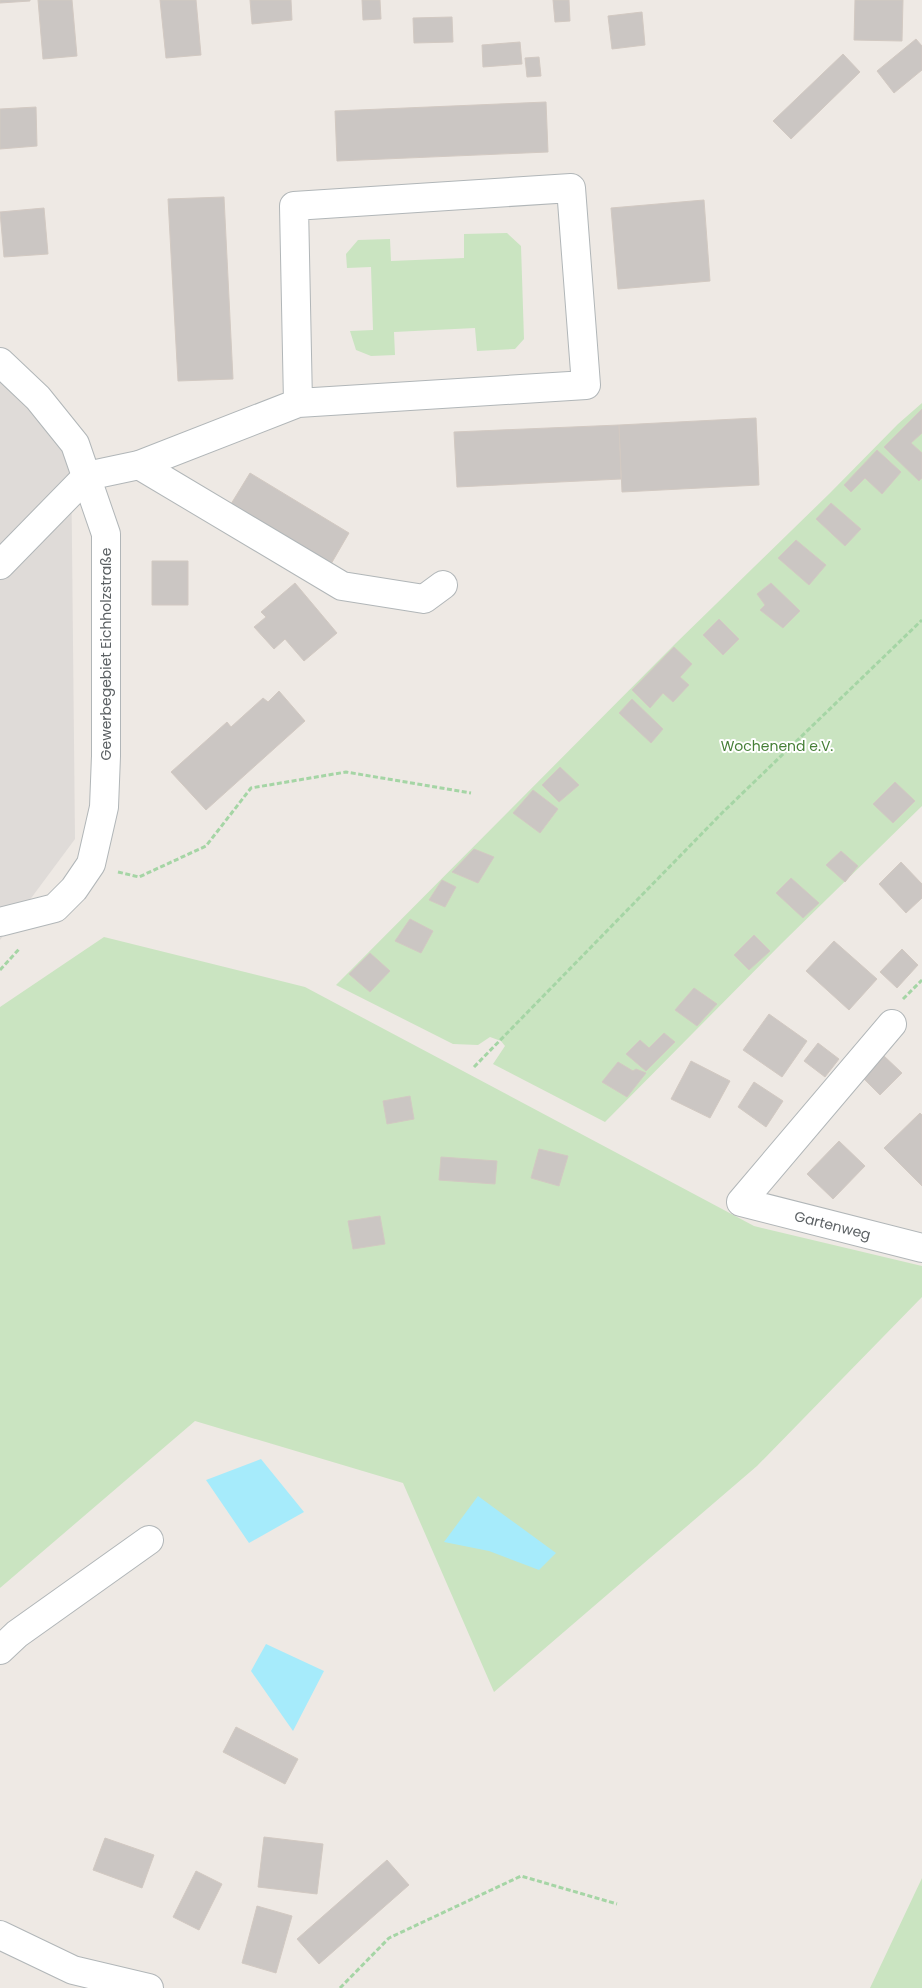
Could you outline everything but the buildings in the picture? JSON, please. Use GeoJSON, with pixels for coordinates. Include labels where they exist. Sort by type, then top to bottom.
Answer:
{"type":"FeatureCollection","features":[{"type":"Feature","properties":{"kind":"street"},"geometry":{"type":"LineString","coordinates":[[0,565],[87,476],[138,465],[298,403],[586,385],[571,188],[294,206],[298,403]]}},
{"type":"Feature","properties":{"kind":"street","name":"Gewerbegebiet Eichholzstraße"},"geometry":{"type":"LineString","coordinates":[[0,362],[38,398],[74,444],[87,476],[106,534],[106,756],[104,808],[91,864],[74,890],[55,908],[0,922]]}},
{"type":"Feature","properties":{"kind":"street"},"geometry":{"type":"LineString","coordinates":[[138,465],[342,586],[424,599],[443,585]]}},
{"type":"Feature","properties":{"kind":"street","name":"Gartenweg"},"geometry":{"type":"LineString","coordinates":[[892,1024],[741,1202],[922,1248]]}},
{"type":"Feature","properties":{"kind":"street"},"geometry":{"type":"LineString","coordinates":[[0,1650],[17,1634],[149,1540]]}},
{"type":"Feature","properties":{"kind":"street"},"geometry":{"type":"LineString","coordinates":[[0,1935],[73,1970],[149,1988]]}},
{"type":"Feature","properties":{"kind":"path"},"geometry":{"type":"LineString","coordinates":[[474,1067],[722,813],[922,620]]}},
{"type":"Feature","properties":{"kind":"path"},"geometry":{"type":"LineString","coordinates":[[91,864],[139,878],[206,846],[251,788],[346,772],[470,793]]}},
{"type":"Feature","properties":{"kind":"path"},"geometry":{"type":"LineString","coordinates":[[340,1988],[389,1938],[522,1876],[616,1904]]}},
{"type":"Feature","properties":{"kind":"shaded area"},"geometry":{"type":"Polygon","coordinates":[[[0,378],[71,447],[75,839],[0,940],[0,378]]]}},
{"type":"Feature","properties":{"kind":"green space"},"geometry":{"type":"Polygon","coordinates":[[[507,233],[521,246],[524,339],[515,349],[477,351],[475,328],[394,332],[395,355],[371,356],[356,350],[350,331],[373,330],[371,267],[347,268],[346,254],[358,240],[390,239],[391,261],[464,258],[464,234],[507,233]]]}},
{"type":"Feature","properties":{"kind":"green space","name":"Wochenend e.V."},"geometry":{"type":"Polygon","coordinates":[[[922,403],[922,806],[782,943],[605,1122],[493,1064],[505,1046],[501,1041],[490,1037],[478,1045],[453,1044],[336,985],[676,643],[898,424],[922,403]]]}},
{"type":"Feature","properties":{"kind":"green space"},"geometry":{"type":"Polygon","coordinates":[[[104,937],[305,987],[754,1226],[922,1266],[922,1297],[757,1466],[494,1692],[403,1483],[195,1421],[0,1588],[0,1007],[104,937]]]}},
{"type":"Feature","properties":{"kind":"green space"},"geometry":{"type":"Polygon","coordinates":[[[922,1878],[922,1988],[870,1988],[922,1878]]]}},
{"type":"Feature","properties":{"kind":"water"},"geometry":{"type":"Polygon","coordinates":[[[261,1459],[304,1512],[249,1543],[206,1480],[261,1459]]]}},
{"type":"Feature","properties":{"kind":"water"},"geometry":{"type":"Polygon","coordinates":[[[478,1496],[556,1553],[539,1570],[489,1551],[444,1542],[478,1496]]]}},
{"type":"Feature","properties":{"kind":"water"},"geometry":{"type":"Polygon","coordinates":[[[266,1644],[324,1671],[293,1731],[251,1671],[266,1644]]]}}]}
